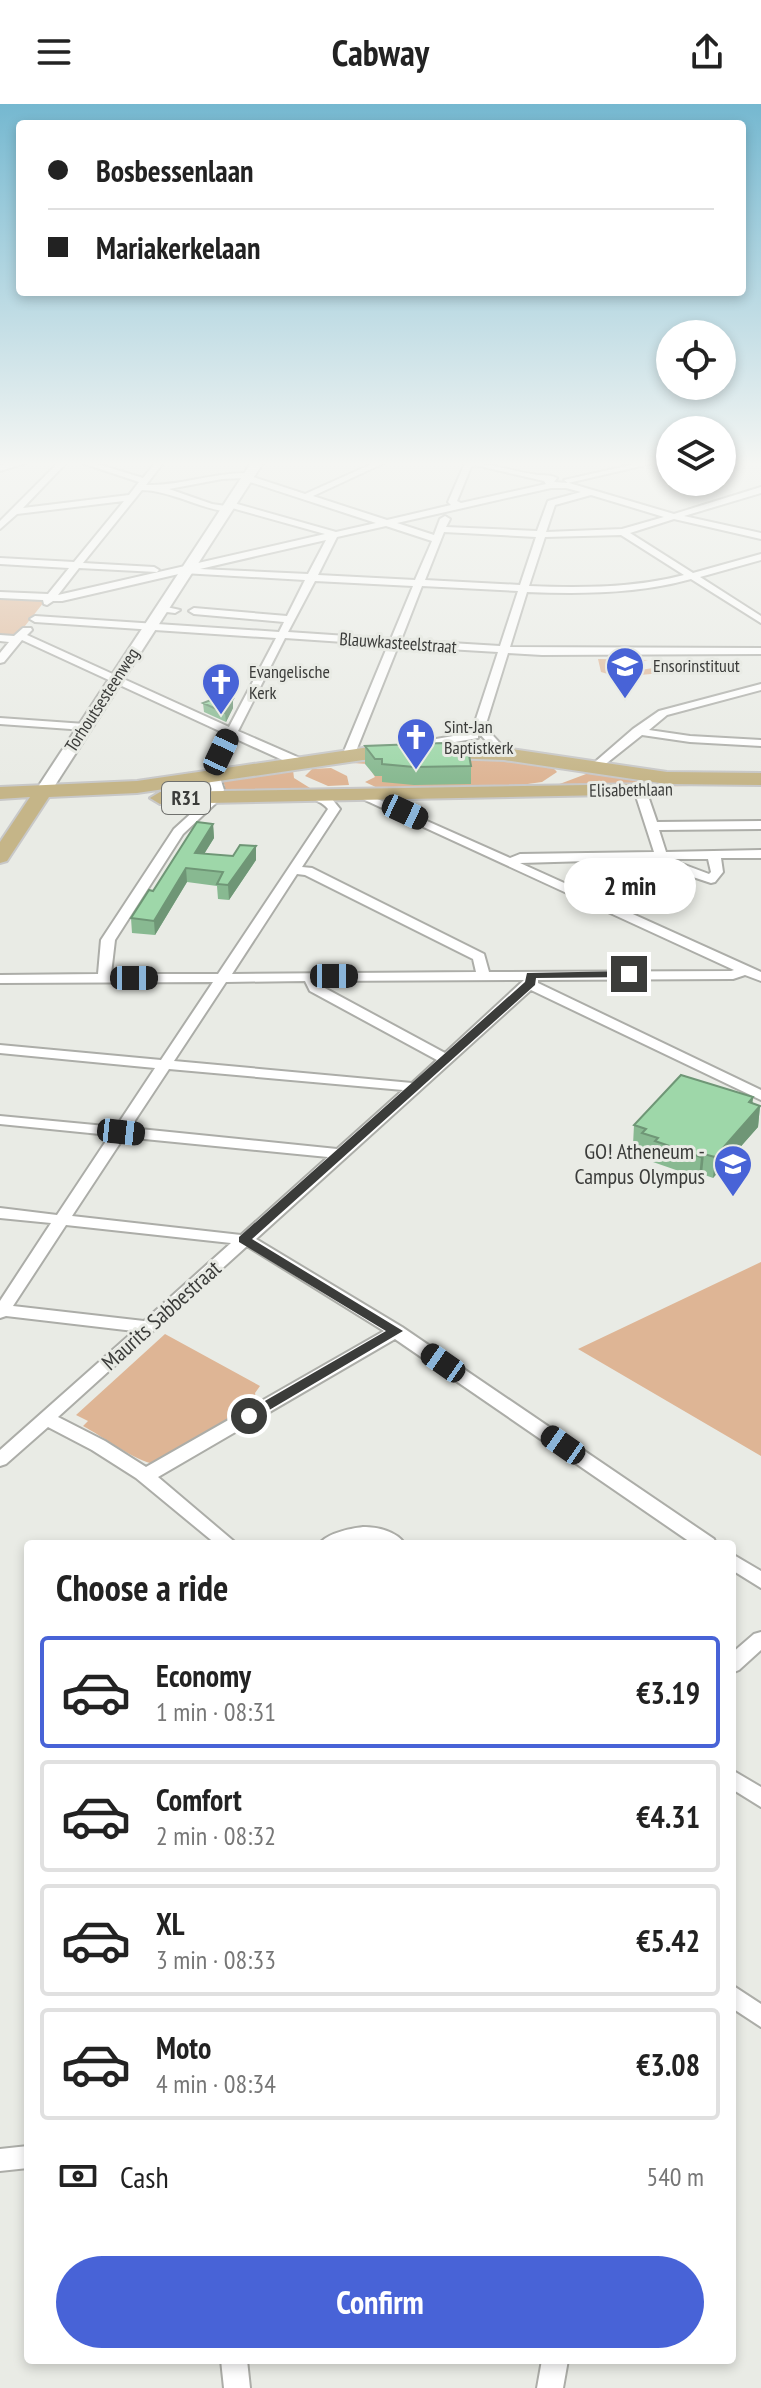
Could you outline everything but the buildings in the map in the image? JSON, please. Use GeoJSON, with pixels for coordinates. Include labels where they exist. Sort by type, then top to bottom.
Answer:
{"type":"FeatureCollection","features":[{"type":"Feature","properties":{"kind":"main road","name":"Elisabethlaan"},"geometry":{"type":"LineString","coordinates":[[177,790],[214,776],[348,756],[413,751],[504,754],[667,778],[761,779]]}},
{"type":"Feature","properties":{"kind":"main road","name":"Elisabethlaan"},"geometry":{"type":"LineString","coordinates":[[547,760],[561,772],[556,782]]}},
{"type":"Feature","properties":{"kind":"main road","name":"Elisabethlaan"},"geometry":{"type":"LineString","coordinates":[[303,762],[299,777],[307,783],[370,794]]}},
{"type":"Feature","properties":{"kind":"main road","name":"Elisabethlaan"},"geometry":{"type":"LineString","coordinates":[[501,793],[556,782],[594,768]]}},
{"type":"Feature","properties":{"kind":"main road","name":"Elisabethlaan"},"geometry":{"type":"LineString","coordinates":[[0,802],[177,790],[214,797],[761,789]]}},
{"type":"Feature","properties":{"kind":"main road","name":"Elisabethlaan"},"geometry":{"type":"LineString","coordinates":[[0,793],[39,797]]}},
{"type":"Feature","properties":{"kind":"main road","name":"Torhoutsesteenweg"},"geometry":{"type":"LineString","coordinates":[[0,857],[39,797]]}},
{"type":"Feature","properties":{"kind":"street"},"geometry":{"type":"LineString","coordinates":[[0,660],[71,570]]}},
{"type":"Feature","properties":{"kind":"street"},"geometry":{"type":"LineString","coordinates":[[147,570],[161,574]]}},
{"type":"Feature","properties":{"kind":"street"},"geometry":{"type":"LineString","coordinates":[[0,595],[70,596],[187,570],[523,591],[620,589],[694,577],[719,570]]}},
{"type":"Feature","properties":{"kind":"street","name":"Torhoutsesteenweg"},"geometry":{"type":"LineString","coordinates":[[39,797],[150,627],[168,609],[187,570]]}},
{"type":"Feature","properties":{"kind":"street"},"geometry":{"type":"LineString","coordinates":[[104,978],[108,940],[178,832],[214,797],[219,786],[212,771],[316,570]]}},
{"type":"Feature","properties":{"kind":"street"},"geometry":{"type":"LineString","coordinates":[[348,756],[423,570]]}},
{"type":"Feature","properties":{"kind":"street"},"geometry":{"type":"LineString","coordinates":[[504,754],[481,731],[530,570]]}},
{"type":"Feature","properties":{"kind":"street"},"geometry":{"type":"LineString","coordinates":[[682,570],[761,620]]}},
{"type":"Feature","properties":{"kind":"street"},"geometry":{"type":"LineString","coordinates":[[194,611],[290,619]]}},
{"type":"Feature","properties":{"kind":"street","name":"Blauwkasteelstraat"},"geometry":{"type":"LineString","coordinates":[[35,619],[506,650],[601,654],[761,651]]}},
{"type":"Feature","properties":{"kind":"street"},"geometry":{"type":"LineString","coordinates":[[0,638],[19,638],[303,762]]}},
{"type":"Feature","properties":{"kind":"street"},"geometry":{"type":"LineString","coordinates":[[594,768],[637,731],[679,707],[761,687]]}},
{"type":"Feature","properties":{"kind":"street"},"geometry":{"type":"LineString","coordinates":[[0,721],[85,727]]}},
{"type":"Feature","properties":{"kind":"street","name":"Elisabethlaan"},"geometry":{"type":"LineString","coordinates":[[413,751],[423,744],[481,731]]}},
{"type":"Feature","properties":{"kind":"street"},"geometry":{"type":"LineString","coordinates":[[637,731],[690,739],[761,743]]}},
{"type":"Feature","properties":{"kind":"street"},"geometry":{"type":"LineString","coordinates":[[177,790],[189,821]]}},
{"type":"Feature","properties":{"kind":"street"},"geometry":{"type":"LineString","coordinates":[[640,790],[664,863],[711,879],[717,872],[714,855]]}},
{"type":"Feature","properties":{"kind":"street"},"geometry":{"type":"LineString","coordinates":[[370,794],[756,973]]}},
{"type":"Feature","properties":{"kind":"street"},"geometry":{"type":"LineString","coordinates":[[370,794],[405,812]]}},
{"type":"Feature","properties":{"kind":"street"},"geometry":{"type":"LineString","coordinates":[[148,1327],[1,1311],[334,809],[328,801],[315,795]]}},
{"type":"Feature","properties":{"kind":"street"},"geometry":{"type":"LineString","coordinates":[[651,826],[761,825]]}},
{"type":"Feature","properties":{"kind":"street"},"geometry":{"type":"LineString","coordinates":[[512,862],[547,858],[761,854]]}},
{"type":"Feature","properties":{"kind":"street"},"geometry":{"type":"LineString","coordinates":[[538,874],[537,864],[547,858]]}},
{"type":"Feature","properties":{"kind":"street"},"geometry":{"type":"LineString","coordinates":[[295,870],[308,871],[479,957],[483,976]]}},
{"type":"Feature","properties":{"kind":"street"},"geometry":{"type":"LineString","coordinates":[[709,974],[729,962]]}},
{"type":"Feature","properties":{"kind":"street"},"geometry":{"type":"LineString","coordinates":[[0,979],[483,976],[530,980],[756,973]]}},
{"type":"Feature","properties":{"kind":"street"},"geometry":{"type":"LineString","coordinates":[[309,976],[315,988],[444,1058]]}},
{"type":"Feature","properties":{"kind":"street"},"geometry":{"type":"LineString","coordinates":[[530,980],[761,1096]]}},
{"type":"Feature","properties":{"kind":"street","name":"Maurits Sabbestraat"},"geometry":{"type":"LineString","coordinates":[[0,1460],[530,980]]}},
{"type":"Feature","properties":{"kind":"street"},"geometry":{"type":"LineString","coordinates":[[0,1049],[413,1087]]}},
{"type":"Feature","properties":{"kind":"street"},"geometry":{"type":"LineString","coordinates":[[0,1120],[340,1154]]}},
{"type":"Feature","properties":{"kind":"street"},"geometry":{"type":"LineString","coordinates":[[0,1213],[244,1240],[396,1331],[701,1540]]}},
{"type":"Feature","properties":{"kind":"street"},"geometry":{"type":"LineString","coordinates":[[147,1475],[396,1331]]}},
{"type":"Feature","properties":{"kind":"street"},"geometry":{"type":"LineString","coordinates":[[47,1419],[105,1445],[147,1475],[223,1540]]}},
{"type":"Feature","properties":{"kind":"street"},"geometry":{"type":"LineString","coordinates":[[339,1540],[361,1532],[385,1535],[391,1540]]}},
{"type":"Feature","properties":{"kind":"street"},"geometry":{"type":"LineString","coordinates":[[736,1564],[761,1581]]}},
{"type":"Feature","properties":{"kind":"street"},"geometry":{"type":"LineString","coordinates":[[736,1661],[761,1639]]}},
{"type":"Feature","properties":{"kind":"street"},"geometry":{"type":"LineString","coordinates":[[736,1781],[761,1798]]}},
{"type":"Feature","properties":{"kind":"street"},"geometry":{"type":"LineString","coordinates":[[736,1998],[761,2017]]}},
{"type":"Feature","properties":{"kind":"street"},"geometry":{"type":"LineString","coordinates":[[0,2160],[24,2157]]}},
{"type":"Feature","properties":{"kind":"street"},"geometry":{"type":"LineString","coordinates":[[234,2364],[237,2388]]}},
{"type":"Feature","properties":{"kind":"street"},"geometry":{"type":"LineString","coordinates":[[550,2388],[554,2364]]}},
{"type":"Feature","properties":{"kind":"shaded area"},"geometry":{"type":"Polygon","coordinates":[[[0,597],[40,599],[44,602],[17,636],[0,637],[0,597]]]}},
{"type":"Feature","properties":{"kind":"shaded area"},"geometry":{"type":"Polygon","coordinates":[[[598,659],[648,660],[638,662],[640,670],[660,667],[662,673],[618,677],[601,672],[598,659]]]}},
{"type":"Feature","properties":{"kind":"shaded area"},"geometry":{"type":"Polygon","coordinates":[[[483,757],[542,763],[557,772],[542,782],[492,789],[490,785],[382,790],[365,782],[375,777],[367,764],[338,762],[483,757]]]}},
{"type":"Feature","properties":{"kind":"shaded area"},"geometry":{"type":"Polygon","coordinates":[[[331,768],[347,776],[349,785],[328,786],[305,776],[312,769],[331,768]]]}},
{"type":"Feature","properties":{"kind":"shaded area"},"geometry":{"type":"Polygon","coordinates":[[[293,770],[294,778],[310,788],[330,790],[222,793],[225,786],[222,780],[293,770]]]}},
{"type":"Feature","properties":{"kind":"shaded area"},"geometry":{"type":"Polygon","coordinates":[[[594,771],[761,782],[761,785],[549,788],[594,771]]]}},
{"type":"Feature","properties":{"kind":"shaded area"},"geometry":{"type":"Polygon","coordinates":[[[761,1262],[761,1456],[578,1349],[761,1262]]]}},
{"type":"Feature","properties":{"kind":"shaded area"},"geometry":{"type":"Polygon","coordinates":[[[165,1334],[260,1386],[255,1393],[257,1404],[155,1464],[129,1454],[83,1426],[88,1421],[76,1415],[165,1334]]]}},
{"type":"Feature","properties":{"kind":"place","name":"Ensorinstituut"},"geometry":{"type":"Point","coordinates":[625,700]}},
{"type":"Feature","properties":{"kind":"place","name":"Evangelische Kerk"},"geometry":{"type":"Point","coordinates":[221,716]}},
{"type":"Feature","properties":{"kind":"place","name":"Sint-Jan Baptistkerk"},"geometry":{"type":"Point","coordinates":[416,771]}},
{"type":"Feature","properties":{"kind":"place","name":"GO! Atheneum - Campus Olympus"},"geometry":{"type":"Point","coordinates":[733,1198]}},
{"type":"Feature","properties":{"kind":"route"},"geometry":{"type":"LineString","coordinates":[[249,1416],[396,1331],[256,1244],[244,1240],[520,989],[531,983],[531,975],[629,974]]}}]}
